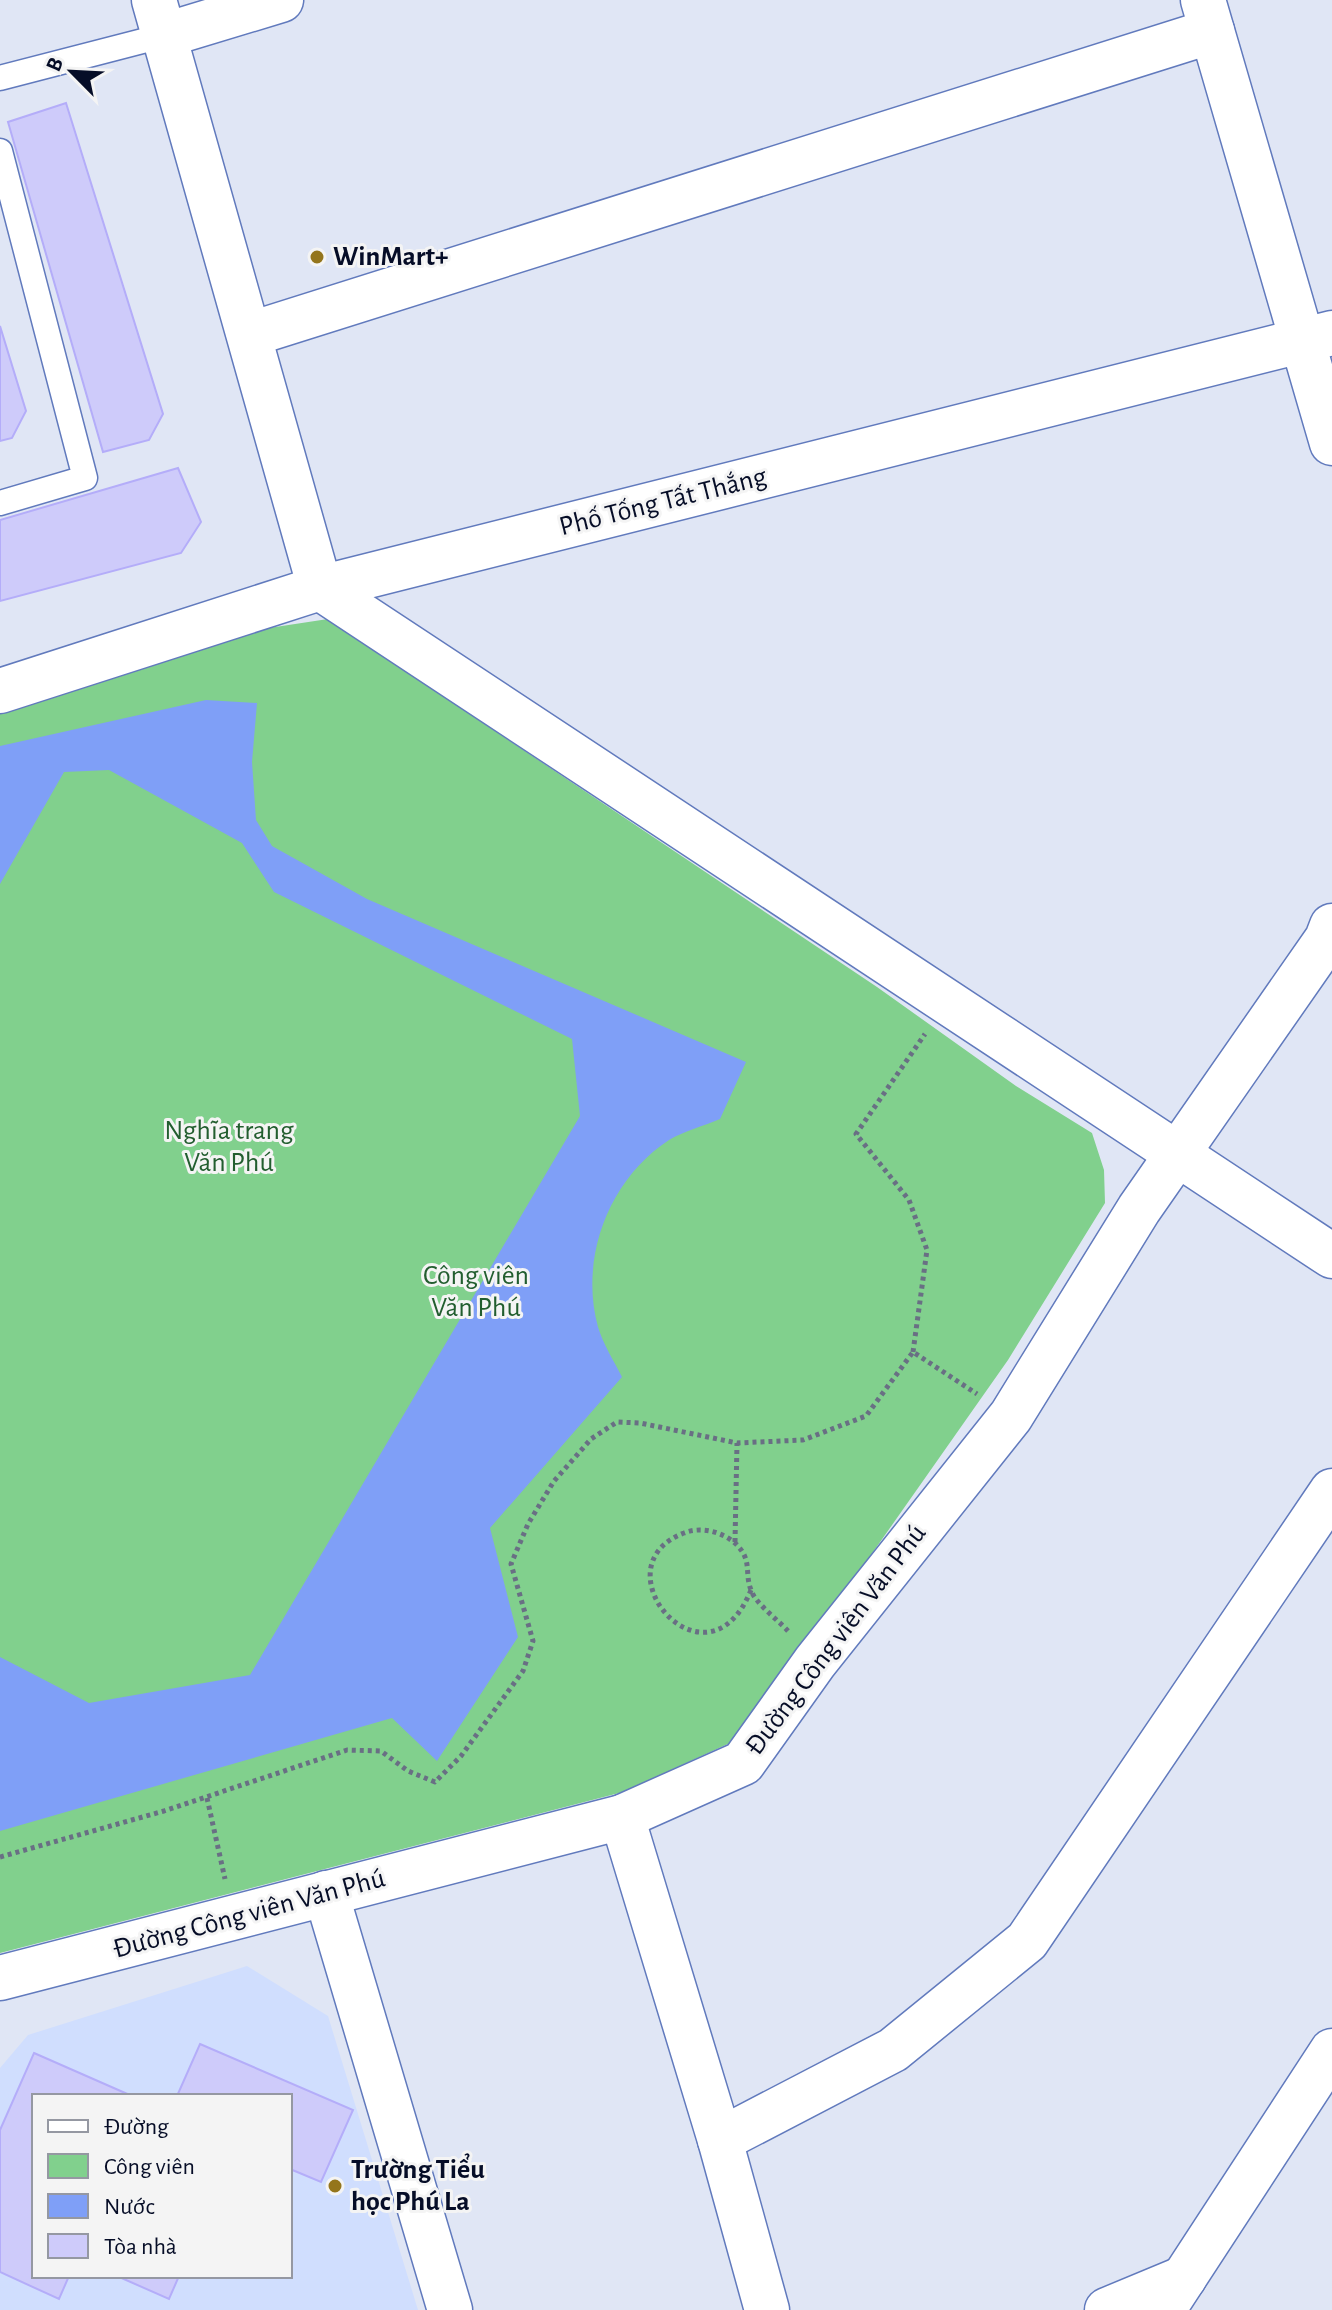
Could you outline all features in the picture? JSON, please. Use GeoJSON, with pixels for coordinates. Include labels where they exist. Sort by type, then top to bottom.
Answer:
{"type":"FeatureCollection","features":[{"type":"Feature","properties":{"kind":"street"},"geometry":{"type":"LineString","coordinates":[[281,0],[158,18],[251,334],[320,588],[949,1000],[1177,1156],[1332,1256]]}},
{"type":"Feature","properties":{"kind":"street"},"geometry":{"type":"LineString","coordinates":[[251,334],[1207,16],[1317,338],[1332,443]]}},
{"type":"Feature","properties":{"kind":"street","name":"Phố Tống Tất Thắng"},"geometry":{"type":"LineString","coordinates":[[0,691],[320,588],[1317,338]]}},
{"type":"Feature","properties":{"kind":"street","name":"Đường Công viên Văn Phú"},"geometry":{"type":"LineString","coordinates":[[0,1978],[622,1817],[743,1763],[815,1662],[1011,1416],[1139,1209],[1327,939],[1332,926]]}},
{"type":"Feature","properties":{"kind":"street"},"geometry":{"type":"LineString","coordinates":[[720,2140],[893,2050],[1027,1941],[1332,1491]]}},
{"type":"Feature","properties":{"kind":"street"},"geometry":{"type":"LineString","coordinates":[[622,1817],[720,2140],[767,2310]]}},
{"type":"Feature","properties":{"kind":"street"},"geometry":{"type":"LineString","coordinates":[[326,1893],[450,2310]]}},
{"type":"Feature","properties":{"kind":"street"},"geometry":{"type":"LineString","coordinates":[[1107,2310],[1173,2294],[1332,2051]]}},
{"type":"Feature","properties":{"kind":"lane"},"geometry":{"type":"LineString","coordinates":[[0,78],[158,18]]}},
{"type":"Feature","properties":{"kind":"lane"},"geometry":{"type":"LineString","coordinates":[[0,151],[85,478],[0,503]]}},
{"type":"Feature","properties":{"kind":"path"},"geometry":{"type":"LineString","coordinates":[[0,1857],[207,1798],[347,1750],[381,1751],[408,1771],[435,1782],[461,1756],[523,1671],[533,1641],[511,1564],[528,1524],[554,1481],[591,1439],[617,1422],[640,1423],[737,1443],[803,1440],[866,1416],[913,1352],[927,1250],[909,1200],[856,1134],[949,1000]]}},
{"type":"Feature","properties":{"kind":"path"},"geometry":{"type":"LineString","coordinates":[[913,1352],[1011,1416]]}},
{"type":"Feature","properties":{"kind":"path"},"geometry":{"type":"LineString","coordinates":[[735,1543],[737,1443]]}},
{"type":"Feature","properties":{"kind":"path"},"geometry":{"type":"LineString","coordinates":[[751,1590],[738,1613],[717,1629],[682,1628],[667,1619],[656,1605],[652,1571],[658,1554],[670,1541],[685,1532],[703,1530],[720,1534],[735,1543],[746,1557],[751,1590],[815,1662]]}},
{"type":"Feature","properties":{"kind":"path"},"geometry":{"type":"LineString","coordinates":[[207,1798],[234,1918]]}},
{"type":"Feature","properties":{"kind":"shaded area","name":"Trường Tiểu học Phú La"},"geometry":{"type":"Polygon","coordinates":[[[247,1966],[328,2016],[418,2310],[0,2310],[0,2068],[28,2035],[247,1966]]]}},
{"type":"Feature","properties":{"kind":"green space","name":"Công viên Văn Phú"},"geometry":{"type":"Polygon","coordinates":[[[328,619],[877,987],[1016,1086],[1092,1133],[1104,1170],[1105,1203],[1008,1360],[743,1737],[623,1792],[0,1953],[0,711],[163,644],[328,619]]]}},
{"type":"Feature","properties":{"kind":"water"},"geometry":{"type":"Polygon","coordinates":[[[206,700],[257,703],[252,762],[256,820],[272,846],[367,899],[746,1062],[720,1119],[669,1140],[648,1156],[615,1198],[604,1222],[596,1248],[593,1301],[600,1333],[622,1377],[490,1528],[518,1637],[437,1761],[392,1718],[0,1831],[0,1657],[89,1703],[250,1675],[580,1116],[572,1039],[274,892],[242,843],[109,770],[64,772],[0,884],[0,746],[206,700]]]}},
{"type":"Feature","properties":{"kind":"building"},"geometry":{"type":"Polygon","coordinates":[[[66,103],[163,414],[149,440],[103,452],[8,122],[66,103]]]}},
{"type":"Feature","properties":{"kind":"building"},"geometry":{"type":"Polygon","coordinates":[[[0,326],[26,411],[12,438],[0,441],[0,326]]]}},
{"type":"Feature","properties":{"kind":"building"},"geometry":{"type":"Polygon","coordinates":[[[178,468],[201,522],[181,553],[0,601],[0,520],[178,468]]]}},
{"type":"Feature","properties":{"kind":"building"},"geometry":{"type":"Polygon","coordinates":[[[200,2044],[353,2110],[321,2182],[292,2170],[292,2094],[178,2094],[200,2044]]]}},
{"type":"Feature","properties":{"kind":"building"},"geometry":{"type":"Polygon","coordinates":[[[34,2053],[127,2094],[32,2094],[32,2278],[68,2278],[59,2299],[0,2272],[0,2130],[34,2053]]]}},
{"type":"Feature","properties":{"kind":"building"},"geometry":{"type":"Polygon","coordinates":[[[122,2278],[178,2278],[169,2299],[122,2278]]]}},
{"type":"Feature","properties":{"kind":"place","name":"WinMart+"},"geometry":{"type":"Point","coordinates":[317,257]}},
{"type":"Feature","properties":{"kind":"place","name":"Trường Tiểu học Phú La"},"geometry":{"type":"Point","coordinates":[335,2186]}},
{"type":"Feature","properties":{"kind":"park label","name":"Nghĩa trang Văn Phú"},"geometry":{"type":"Point","coordinates":[229,1147]}}]}
